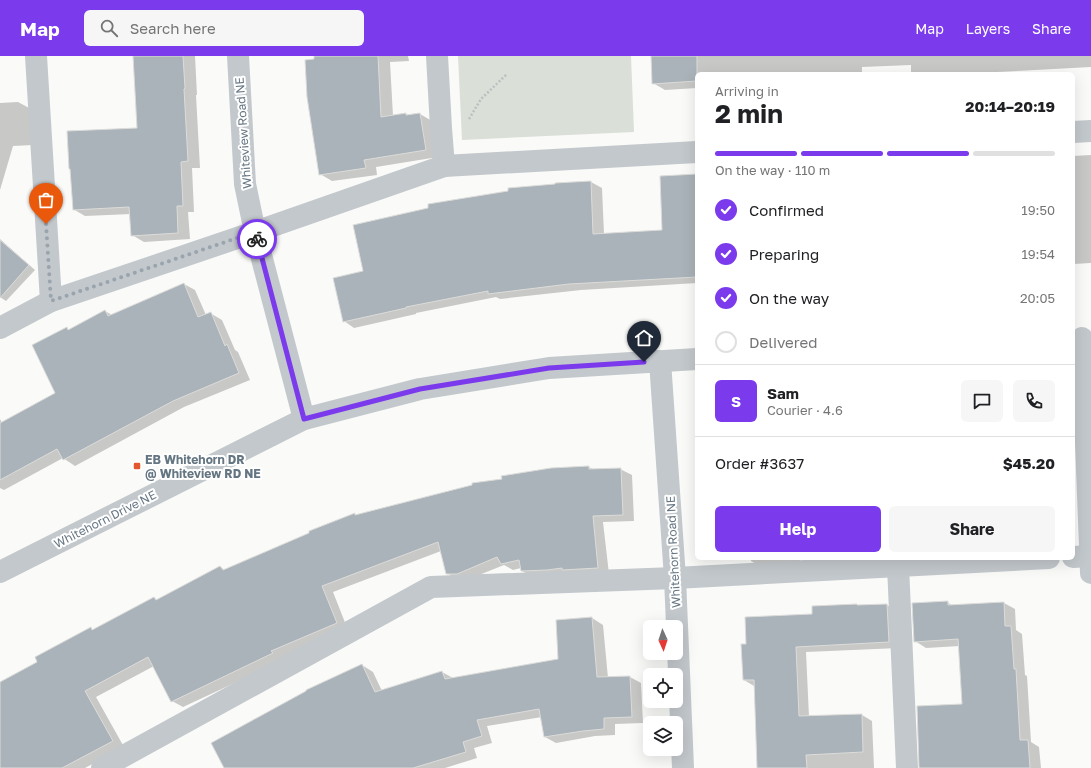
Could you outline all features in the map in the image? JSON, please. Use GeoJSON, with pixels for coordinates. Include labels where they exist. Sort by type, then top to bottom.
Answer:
{"type":"FeatureCollection","features":[{"type":"Feature","properties":{"kind":"street"},"geometry":{"type":"LineString","coordinates":[[36,56],[51,301]]}},
{"type":"Feature","properties":{"kind":"street","name":"Whiteview Road NE"},"geometry":{"type":"LineString","coordinates":[[238,56],[245,184],[255,232],[304,419]]}},
{"type":"Feature","properties":{"kind":"street"},"geometry":{"type":"LineString","coordinates":[[437,56],[444,166]]}},
{"type":"Feature","properties":{"kind":"street"},"geometry":{"type":"LineString","coordinates":[[1075,132],[1091,131]]}},
{"type":"Feature","properties":{"kind":"street"},"geometry":{"type":"LineString","coordinates":[[0,328],[51,301],[444,166],[695,152]]}},
{"type":"Feature","properties":{"kind":"street"},"geometry":{"type":"LineString","coordinates":[[1082,338],[1086,560]]}},
{"type":"Feature","properties":{"kind":"street","name":"Whitehorn Drive NE"},"geometry":{"type":"LineString","coordinates":[[0,572],[304,419],[420,389],[549,368],[695,359]]}},
{"type":"Feature","properties":{"kind":"street","name":"Whitehorn Road NE"},"geometry":{"type":"LineString","coordinates":[[660,361],[675,578],[683,768]]}},
{"type":"Feature","properties":{"kind":"street"},"geometry":{"type":"LineString","coordinates":[[102,768],[431,587],[675,578],[1011,560]]}},
{"type":"Feature","properties":{"kind":"street"},"geometry":{"type":"LineString","coordinates":[[898,566],[907,768]]}},
{"type":"Feature","properties":{"kind":"path"},"geometry":{"type":"LineString","coordinates":[[441,128],[462,128],[481,99],[507,74]]}},
{"type":"Feature","properties":{"kind":"shaded area"},"geometry":{"type":"Polygon","coordinates":[[[458,56],[631,56],[634,132],[462,140],[458,56]]]}},
{"type":"Feature","properties":{"kind":"building"},"geometry":{"type":"Polygon","coordinates":[[[133,56],[183,56],[188,161],[181,162],[183,206],[177,206],[178,233],[131,236],[129,207],[73,210],[67,131],[137,128],[133,56]]]}},
{"type":"Feature","properties":{"kind":"building"},"geometry":{"type":"Polygon","coordinates":[[[314,56],[378,56],[381,117],[406,113],[406,115],[420,113],[426,150],[364,160],[366,168],[319,175],[307,97],[305,60],[314,59],[314,56]]]}},
{"type":"Feature","properties":{"kind":"building"},"geometry":{"type":"Polygon","coordinates":[[[651,56],[697,56],[697,72],[695,72],[695,81],[652,84],[651,56]]]}},
{"type":"Feature","properties":{"kind":"building"},"geometry":{"type":"Polygon","coordinates":[[[695,174],[695,277],[569,284],[488,294],[488,291],[406,307],[343,322],[333,278],[363,271],[353,225],[428,208],[428,204],[508,191],[508,188],[591,181],[593,234],[662,230],[660,176],[695,174]]]}},
{"type":"Feature","properties":{"kind":"building"},"geometry":{"type":"Polygon","coordinates":[[[0,240],[29,265],[0,298],[0,240]]]}},
{"type":"Feature","properties":{"kind":"building"},"geometry":{"type":"Polygon","coordinates":[[[184,283],[198,317],[211,312],[225,346],[227,344],[239,373],[173,401],[63,460],[57,449],[0,480],[0,423],[55,393],[32,345],[67,327],[68,330],[105,310],[108,316],[184,283]]]}},
{"type":"Feature","properties":{"kind":"building"},"geometry":{"type":"Polygon","coordinates":[[[589,466],[589,469],[621,468],[623,515],[593,516],[598,568],[562,570],[562,568],[521,571],[519,560],[501,564],[497,557],[457,574],[446,574],[438,542],[322,586],[337,623],[271,651],[273,653],[171,702],[148,657],[85,691],[113,741],[62,768],[0,768],[0,682],[37,662],[35,657],[91,627],[92,630],[154,597],[156,600],[220,566],[223,570],[309,533],[309,531],[355,513],[355,515],[472,485],[472,483],[502,479],[501,476],[551,468],[589,466]]]}},
{"type":"Feature","properties":{"kind":"building"},"geometry":{"type":"Polygon","coordinates":[[[948,601],[948,605],[1004,602],[1005,626],[1011,626],[1014,669],[1016,669],[1020,740],[1028,740],[1030,768],[919,768],[917,706],[962,704],[958,639],[914,642],[912,603],[948,601]]]}},
{"type":"Feature","properties":{"kind":"building"},"geometry":{"type":"Polygon","coordinates":[[[887,604],[889,642],[796,647],[799,716],[862,714],[863,752],[806,755],[807,768],[757,768],[754,680],[743,680],[741,644],[746,644],[745,617],[812,614],[812,606],[887,604]]]}},
{"type":"Feature","properties":{"kind":"building"},"geometry":{"type":"Polygon","coordinates":[[[592,617],[597,677],[630,676],[632,717],[604,718],[604,729],[544,737],[539,709],[477,720],[482,736],[463,742],[466,752],[413,768],[224,768],[211,743],[306,690],[362,664],[375,692],[442,671],[445,679],[558,659],[556,620],[592,617]]]}},
{"type":"Feature","properties":{"kind":"way so far"},"geometry":{"type":"LineString","coordinates":[[46,224],[51,301],[255,232],[257,239]]}},
{"type":"Feature","properties":{"kind":"place","name":"EB Whitehorn DR @ Whiteview RD NE"},"geometry":{"type":"Point","coordinates":[137,466]}},
{"type":"Feature","properties":{"kind":"route"},"geometry":{"type":"LineString","coordinates":[[257,239],[304,419],[420,389],[549,368],[644,362]]}}]}
